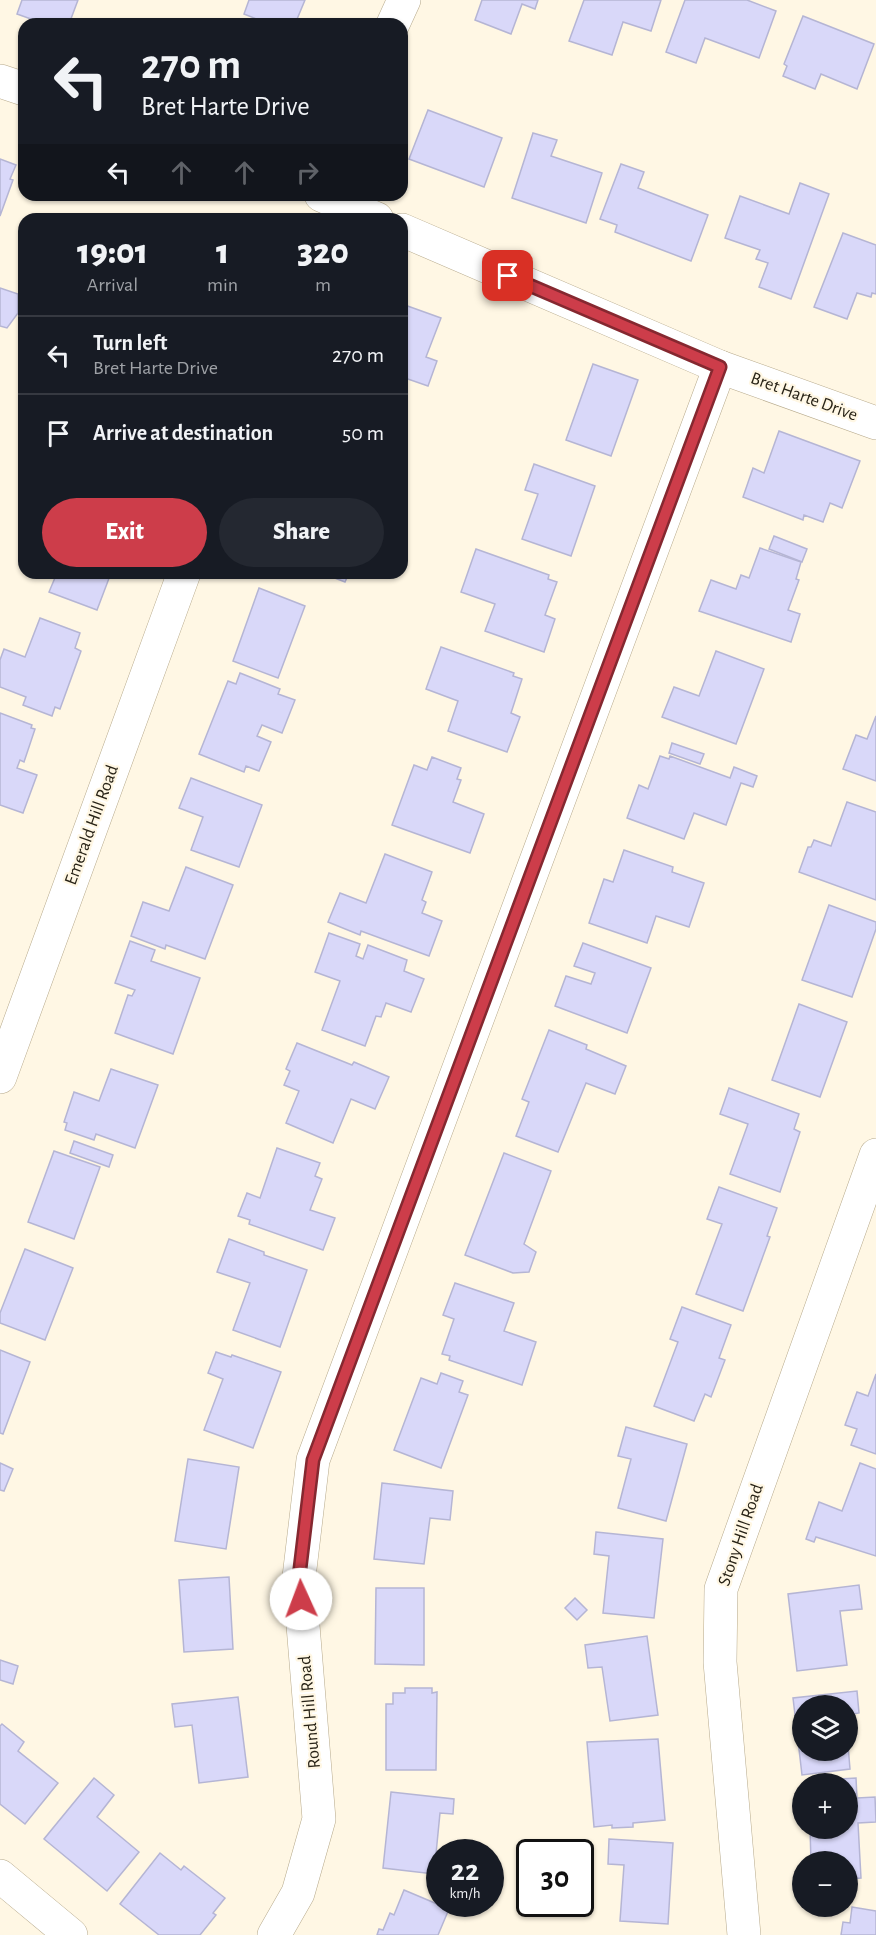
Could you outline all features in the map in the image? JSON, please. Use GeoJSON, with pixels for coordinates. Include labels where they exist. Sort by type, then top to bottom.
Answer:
{"type":"FeatureCollection","features":[{"type":"Feature","properties":{"kind":"street"},"geometry":{"type":"LineString","coordinates":[[396,18],[404,0]]}},
{"type":"Feature","properties":{"kind":"street"},"geometry":{"type":"LineString","coordinates":[[0,81],[18,87]]}},
{"type":"Feature","properties":{"kind":"street"},"geometry":{"type":"LineString","coordinates":[[336,201],[363,213]]}},
{"type":"Feature","properties":{"kind":"street","name":"Bret Harte Drive"},"geometry":{"type":"LineString","coordinates":[[408,233],[720,367],[876,423]]}},
{"type":"Feature","properties":{"kind":"street","name":"Round Hill Road"},"geometry":{"type":"LineString","coordinates":[[274,1935],[298,1893],[319,1818],[299,1577],[313,1460],[720,367]]}},
{"type":"Feature","properties":{"kind":"street","name":"Emerald Hill Road"},"geometry":{"type":"LineString","coordinates":[[0,1077],[182,579]]}},
{"type":"Feature","properties":{"kind":"street","name":"Stony Hill Road"},"geometry":{"type":"LineString","coordinates":[[744,1935],[720,1662],[721,1589],[876,1155]]}},
{"type":"Feature","properties":{"kind":"street"},"geometry":{"type":"LineString","coordinates":[[0,1876],[71,1935]]}},
{"type":"Feature","properties":{"kind":"building"},"geometry":{"type":"Polygon","coordinates":[[[22,0],[78,0],[71,18],[28,18],[17,14],[22,0]]]}},
{"type":"Feature","properties":{"kind":"building"},"geometry":{"type":"Polygon","coordinates":[[[249,0],[305,0],[298,18],[254,18],[244,14],[249,0]]]}},
{"type":"Feature","properties":{"kind":"building"},"geometry":{"type":"Polygon","coordinates":[[[482,0],[538,0],[535,9],[522,4],[511,34],[475,20],[482,0]]]}},
{"type":"Feature","properties":{"kind":"building"},"geometry":{"type":"Polygon","coordinates":[[[584,0],[661,0],[651,31],[623,22],[612,55],[569,41],[584,0]]]}},
{"type":"Feature","properties":{"kind":"building"},"geometry":{"type":"Polygon","coordinates":[[[685,0],[747,0],[776,11],[759,58],[705,38],[696,63],[666,52],[685,0]]]}},
{"type":"Feature","properties":{"kind":"building"},"geometry":{"type":"Polygon","coordinates":[[[803,16],[874,44],[857,89],[821,74],[815,89],[783,76],[787,66],[784,64],[803,16]]]}},
{"type":"Feature","properties":{"kind":"building"},"geometry":{"type":"Polygon","coordinates":[[[428,110],[502,138],[484,187],[409,159],[428,110]]]}},
{"type":"Feature","properties":{"kind":"building"},"geometry":{"type":"Polygon","coordinates":[[[533,133],[557,140],[551,156],[602,173],[586,223],[512,198],[533,133]]]}},
{"type":"Feature","properties":{"kind":"building"},"geometry":{"type":"Polygon","coordinates":[[[0,159],[16,165],[0,216],[0,159]]]}},
{"type":"Feature","properties":{"kind":"building"},"geometry":{"type":"Polygon","coordinates":[[[621,164],[644,172],[638,188],[708,215],[691,261],[615,232],[617,225],[600,219],[621,164]]]}},
{"type":"Feature","properties":{"kind":"building"},"geometry":{"type":"Polygon","coordinates":[[[800,183],[829,194],[791,299],[759,287],[768,263],[756,259],[760,250],[725,238],[740,196],[789,214],[800,183]]]}},
{"type":"Feature","properties":{"kind":"building"},"geometry":{"type":"Polygon","coordinates":[[[843,233],[876,245],[876,294],[872,293],[871,297],[857,293],[847,319],[814,307],[843,233]]]}},
{"type":"Feature","properties":{"kind":"building"},"geometry":{"type":"Polygon","coordinates":[[[0,288],[18,294],[18,313],[7,328],[0,326],[0,288]]]}},
{"type":"Feature","properties":{"kind":"building"},"geometry":{"type":"Polygon","coordinates":[[[408,306],[441,318],[426,357],[437,361],[428,386],[408,379],[408,306]]]}},
{"type":"Feature","properties":{"kind":"building"},"geometry":{"type":"Polygon","coordinates":[[[593,364],[638,380],[611,456],[566,440],[593,364]]]}},
{"type":"Feature","properties":{"kind":"building"},"geometry":{"type":"Polygon","coordinates":[[[779,431],[860,461],[842,508],[830,503],[823,522],[804,515],[803,520],[743,497],[753,468],[764,473],[779,431]]]}},
{"type":"Feature","properties":{"kind":"building"},"geometry":{"type":"Polygon","coordinates":[[[534,464],[595,486],[571,556],[522,539],[538,494],[525,490],[534,464]]]}},
{"type":"Feature","properties":{"kind":"building"},"geometry":{"type":"Polygon","coordinates":[[[774,536],[807,549],[802,562],[769,549],[774,536]]]}},
{"type":"Feature","properties":{"kind":"building"},"geometry":{"type":"Polygon","coordinates":[[[760,548],[801,562],[796,579],[799,580],[788,610],[800,614],[791,642],[699,611],[711,580],[736,589],[741,575],[749,578],[760,548]]]}},
{"type":"Feature","properties":{"kind":"building"},"geometry":{"type":"Polygon","coordinates":[[[476,549],[549,575],[548,579],[557,582],[545,615],[555,619],[544,652],[485,631],[495,604],[461,592],[476,549]]]}},
{"type":"Feature","properties":{"kind":"building"},"geometry":{"type":"Polygon","coordinates":[[[54,579],[109,579],[97,610],[49,592],[54,579]]]}},
{"type":"Feature","properties":{"kind":"building"},"geometry":{"type":"Polygon","coordinates":[[[259,588],[305,606],[278,678],[233,661],[259,588]]]}},
{"type":"Feature","properties":{"kind":"building"},"geometry":{"type":"Polygon","coordinates":[[[40,618],[80,633],[75,648],[81,651],[60,709],[55,707],[52,716],[23,705],[26,697],[0,687],[0,660],[4,649],[25,657],[40,618]]]}},
{"type":"Feature","properties":{"kind":"building"},"geometry":{"type":"Polygon","coordinates":[[[441,647],[514,673],[513,676],[522,679],[511,713],[520,717],[507,752],[448,731],[458,701],[426,689],[441,647]]]}},
{"type":"Feature","properties":{"kind":"building"},"geometry":{"type":"Polygon","coordinates":[[[716,651],[764,669],[736,744],[662,717],[674,687],[699,696],[716,651]]]}},
{"type":"Feature","properties":{"kind":"building"},"geometry":{"type":"Polygon","coordinates":[[[240,673],[280,689],[278,694],[295,700],[282,733],[262,725],[257,736],[271,742],[259,771],[246,766],[244,772],[199,754],[228,681],[236,684],[240,673]]]}},
{"type":"Feature","properties":{"kind":"building"},"geometry":{"type":"Polygon","coordinates":[[[0,713],[32,725],[31,728],[35,729],[24,762],[20,760],[17,768],[37,775],[23,813],[0,805],[0,713]]]}},
{"type":"Feature","properties":{"kind":"building"},"geometry":{"type":"Polygon","coordinates":[[[876,716],[876,781],[843,769],[856,735],[867,739],[876,716]]]}},
{"type":"Feature","properties":{"kind":"building"},"geometry":{"type":"Polygon","coordinates":[[[672,743],[704,754],[700,764],[669,753],[672,743]]]}},
{"type":"Feature","properties":{"kind":"building"},"geometry":{"type":"Polygon","coordinates":[[[660,756],[669,759],[670,756],[730,778],[734,767],[757,776],[753,787],[741,783],[726,825],[694,813],[684,839],[627,818],[639,785],[648,789],[660,756]]]}},
{"type":"Feature","properties":{"kind":"building"},"geometry":{"type":"Polygon","coordinates":[[[432,757],[461,768],[457,779],[461,780],[453,802],[484,814],[470,853],[392,825],[414,765],[427,770],[432,757]]]}},
{"type":"Feature","properties":{"kind":"building"},"geometry":{"type":"Polygon","coordinates":[[[191,778],[262,805],[239,867],[191,850],[203,817],[179,808],[191,778]]]}},
{"type":"Feature","properties":{"kind":"building"},"geometry":{"type":"Polygon","coordinates":[[[847,802],[876,812],[876,900],[799,872],[808,847],[811,847],[814,840],[831,846],[847,802]]]}},
{"type":"Feature","properties":{"kind":"building"},"geometry":{"type":"Polygon","coordinates":[[[624,850],[673,867],[672,872],[704,883],[689,927],[656,916],[647,943],[589,923],[604,879],[613,882],[624,850]]]}},
{"type":"Feature","properties":{"kind":"building"},"geometry":{"type":"Polygon","coordinates":[[[385,854],[432,872],[422,900],[426,902],[422,913],[442,921],[429,956],[361,931],[360,935],[328,922],[340,893],[366,903],[385,854]]]}},
{"type":"Feature","properties":{"kind":"building"},"geometry":{"type":"Polygon","coordinates":[[[186,867],[233,885],[205,959],[166,945],[165,949],[131,936],[143,902],[169,911],[186,867]]]}},
{"type":"Feature","properties":{"kind":"building"},"geometry":{"type":"Polygon","coordinates":[[[829,905],[876,922],[876,929],[852,997],[802,980],[829,905]]]}},
{"type":"Feature","properties":{"kind":"building"},"geometry":{"type":"Polygon","coordinates":[[[329,933],[360,944],[356,956],[363,959],[368,945],[407,960],[404,971],[424,979],[411,1012],[386,1003],[381,1017],[376,1016],[365,1046],[322,1030],[340,981],[315,972],[329,933]]]}},
{"type":"Feature","properties":{"kind":"building"},"geometry":{"type":"Polygon","coordinates":[[[130,941],[155,950],[151,961],[200,978],[173,1054],[115,1033],[128,995],[132,996],[135,990],[115,983],[130,941]]]}},
{"type":"Feature","properties":{"kind":"building"},"geometry":{"type":"Polygon","coordinates":[[[583,943],[651,968],[627,1033],[555,1006],[566,976],[591,984],[595,973],[574,966],[583,943]]]}},
{"type":"Feature","properties":{"kind":"building"},"geometry":{"type":"Polygon","coordinates":[[[799,1004],[847,1022],[820,1097],[772,1080],[799,1004]]]}},
{"type":"Feature","properties":{"kind":"building"},"geometry":{"type":"Polygon","coordinates":[[[549,1030],[587,1045],[586,1049],[626,1066],[615,1094],[586,1083],[558,1152],[516,1136],[529,1102],[522,1099],[549,1030]]]}},
{"type":"Feature","properties":{"kind":"building"},"geometry":{"type":"Polygon","coordinates":[[[297,1043],[352,1065],[354,1062],[389,1077],[375,1109],[351,1099],[333,1143],[286,1123],[299,1091],[284,1085],[290,1071],[286,1069],[297,1043]]]}},
{"type":"Feature","properties":{"kind":"building"},"geometry":{"type":"Polygon","coordinates":[[[111,1069],[158,1085],[135,1148],[96,1134],[94,1140],[65,1130],[67,1123],[64,1122],[74,1092],[99,1101],[111,1069]]]}},
{"type":"Feature","properties":{"kind":"building"},"geometry":{"type":"Polygon","coordinates":[[[729,1088],[799,1114],[794,1129],[800,1132],[780,1192],[730,1174],[748,1124],[720,1114],[729,1088]]]}},
{"type":"Feature","properties":{"kind":"building"},"geometry":{"type":"Polygon","coordinates":[[[74,1141],[113,1155],[109,1167],[70,1153],[74,1141]]]}},
{"type":"Feature","properties":{"kind":"building"},"geometry":{"type":"Polygon","coordinates":[[[277,1148],[320,1163],[315,1176],[322,1179],[310,1210],[335,1218],[323,1250],[249,1224],[250,1220],[238,1216],[247,1193],[260,1198],[277,1148]]]}},
{"type":"Feature","properties":{"kind":"building"},"geometry":{"type":"Polygon","coordinates":[[[54,1151],[100,1167],[74,1239],[28,1222],[54,1151]]]}},
{"type":"Feature","properties":{"kind":"building"},"geometry":{"type":"Polygon","coordinates":[[[504,1153],[551,1171],[524,1244],[536,1252],[529,1272],[513,1273],[465,1255],[504,1153]]]}},
{"type":"Feature","properties":{"kind":"building"},"geometry":{"type":"Polygon","coordinates":[[[719,1187],[777,1208],[767,1236],[770,1237],[743,1311],[696,1294],[722,1224],[707,1219],[719,1187]]]}},
{"type":"Feature","properties":{"kind":"building"},"geometry":{"type":"Polygon","coordinates":[[[229,1239],[264,1252],[264,1255],[307,1270],[280,1347],[233,1330],[250,1283],[217,1272],[229,1239]]]}},
{"type":"Feature","properties":{"kind":"building"},"geometry":{"type":"Polygon","coordinates":[[[25,1249],[73,1268],[45,1340],[0,1323],[0,1313],[25,1249]]]}},
{"type":"Feature","properties":{"kind":"building"},"geometry":{"type":"Polygon","coordinates":[[[455,1283],[514,1303],[504,1331],[536,1342],[522,1385],[449,1360],[450,1356],[442,1354],[454,1319],[443,1315],[455,1283]]]}},
{"type":"Feature","properties":{"kind":"building"},"geometry":{"type":"Polygon","coordinates":[[[682,1307],[731,1325],[719,1358],[725,1360],[711,1397],[705,1394],[694,1421],[654,1406],[678,1342],[670,1339],[682,1307]]]}},
{"type":"Feature","properties":{"kind":"building"},"geometry":{"type":"Polygon","coordinates":[[[0,1350],[30,1362],[3,1434],[0,1433],[0,1350]]]}},
{"type":"Feature","properties":{"kind":"building"},"geometry":{"type":"Polygon","coordinates":[[[216,1352],[231,1357],[232,1355],[281,1372],[253,1448],[204,1430],[223,1379],[208,1373],[216,1352]]]}},
{"type":"Feature","properties":{"kind":"building"},"geometry":{"type":"Polygon","coordinates":[[[441,1373],[463,1381],[459,1392],[468,1395],[441,1468],[394,1450],[421,1378],[437,1384],[441,1373]]]}},
{"type":"Feature","properties":{"kind":"building"},"geometry":{"type":"Polygon","coordinates":[[[876,1374],[876,1454],[851,1445],[857,1429],[845,1425],[857,1392],[868,1396],[876,1374]]]}},
{"type":"Feature","properties":{"kind":"building"},"geometry":{"type":"Polygon","coordinates":[[[626,1427],[687,1444],[666,1521],[618,1508],[631,1459],[618,1456],[626,1427]]]}},
{"type":"Feature","properties":{"kind":"building"},"geometry":{"type":"Polygon","coordinates":[[[188,1459],[239,1467],[226,1549],[175,1541],[188,1459]]]}},
{"type":"Feature","properties":{"kind":"building"},"geometry":{"type":"Polygon","coordinates":[[[0,1463],[13,1469],[4,1491],[0,1490],[0,1463]]]}},
{"type":"Feature","properties":{"kind":"building"},"geometry":{"type":"Polygon","coordinates":[[[860,1463],[876,1469],[876,1556],[816,1537],[814,1542],[806,1539],[819,1502],[842,1511],[860,1463]]]}},
{"type":"Feature","properties":{"kind":"building"},"geometry":{"type":"Polygon","coordinates":[[[382,1483],[453,1491],[450,1520],[430,1518],[424,1564],[374,1559],[382,1483]]]}},
{"type":"Feature","properties":{"kind":"building"},"geometry":{"type":"Polygon","coordinates":[[[596,1532],[663,1539],[654,1618],[603,1613],[609,1556],[594,1554],[596,1532]]]}},
{"type":"Feature","properties":{"kind":"building"},"geometry":{"type":"Polygon","coordinates":[[[229,1577],[233,1649],[184,1652],[179,1580],[229,1577]]]}},
{"type":"Feature","properties":{"kind":"building"},"geometry":{"type":"Polygon","coordinates":[[[859,1585],[862,1609],[840,1611],[847,1665],[797,1671],[788,1594],[859,1585]]]}},
{"type":"Feature","properties":{"kind":"building"},"geometry":{"type":"Polygon","coordinates":[[[376,1588],[424,1588],[424,1665],[375,1664],[376,1588]]]}},
{"type":"Feature","properties":{"kind":"building"},"geometry":{"type":"Polygon","coordinates":[[[575,1598],[587,1610],[577,1620],[565,1608],[575,1598]]]}},
{"type":"Feature","properties":{"kind":"building"},"geometry":{"type":"Polygon","coordinates":[[[647,1636],[658,1715],[610,1721],[602,1667],[588,1668],[585,1645],[647,1636]]]}},
{"type":"Feature","properties":{"kind":"building"},"geometry":{"type":"Polygon","coordinates":[[[0,1660],[18,1666],[13,1684],[0,1680],[0,1660]]]}},
{"type":"Feature","properties":{"kind":"building"},"geometry":{"type":"Polygon","coordinates":[[[405,1688],[432,1688],[432,1693],[437,1692],[436,1770],[386,1770],[386,1704],[393,1704],[393,1693],[405,1693],[405,1688]]]}},
{"type":"Feature","properties":{"kind":"building"},"geometry":{"type":"Polygon","coordinates":[[[857,1691],[857,1695],[820,1695],[857,1691]]]}},
{"type":"Feature","properties":{"kind":"building"},"geometry":{"type":"Polygon","coordinates":[[[238,1697],[248,1777],[199,1783],[192,1725],[175,1727],[172,1704],[238,1697]]]}},
{"type":"Feature","properties":{"kind":"building"},"geometry":{"type":"Polygon","coordinates":[[[2,1724],[24,1742],[18,1751],[58,1783],[25,1824],[0,1804],[0,1726],[2,1724]]]}},
{"type":"Feature","properties":{"kind":"building"},"geometry":{"type":"Polygon","coordinates":[[[658,1739],[665,1820],[633,1823],[633,1827],[612,1828],[612,1825],[594,1827],[587,1742],[658,1739]]]}},
{"type":"Feature","properties":{"kind":"building"},"geometry":{"type":"Polygon","coordinates":[[[800,1761],[849,1761],[850,1769],[802,1773],[800,1761]]]}},
{"type":"Feature","properties":{"kind":"building"},"geometry":{"type":"Polygon","coordinates":[[[94,1778],[114,1795],[97,1817],[139,1852],[107,1891],[44,1839],[94,1778]]]}},
{"type":"Feature","properties":{"kind":"building"},"geometry":{"type":"Polygon","coordinates":[[[391,1792],[454,1799],[453,1814],[440,1813],[437,1839],[426,1839],[426,1873],[383,1868],[391,1792]]]}},
{"type":"Feature","properties":{"kind":"building"},"geometry":{"type":"Polygon","coordinates":[[[875,1797],[876,1822],[858,1823],[858,1798],[875,1797]]]}},
{"type":"Feature","properties":{"kind":"building"},"geometry":{"type":"Polygon","coordinates":[[[858,1823],[861,1878],[858,1878],[858,1851],[811,1851],[810,1839],[858,1839],[858,1823]]]}},
{"type":"Feature","properties":{"kind":"building"},"geometry":{"type":"Polygon","coordinates":[[[609,1839],[673,1843],[668,1924],[620,1921],[624,1865],[608,1864],[609,1839]]]}},
{"type":"Feature","properties":{"kind":"building"},"geometry":{"type":"Polygon","coordinates":[[[160,1853],[181,1870],[184,1866],[225,1898],[213,1913],[216,1915],[200,1935],[159,1935],[120,1904],[160,1853]]]}},
{"type":"Feature","properties":{"kind":"building"},"geometry":{"type":"Polygon","coordinates":[[[404,1890],[426,1899],[426,1917],[446,1917],[438,1935],[377,1935],[379,1929],[383,1930],[390,1913],[394,1915],[404,1890]]]}},
{"type":"Feature","properties":{"kind":"building"},"geometry":{"type":"Polygon","coordinates":[[[858,1908],[876,1911],[876,1935],[841,1935],[843,1922],[850,1923],[851,1917],[858,1917],[858,1908]]]}},
{"type":"Feature","properties":{"kind":"route"},"geometry":{"type":"LineString","coordinates":[[301,1599],[299,1577],[313,1460],[720,367],[508,276]]}}]}
